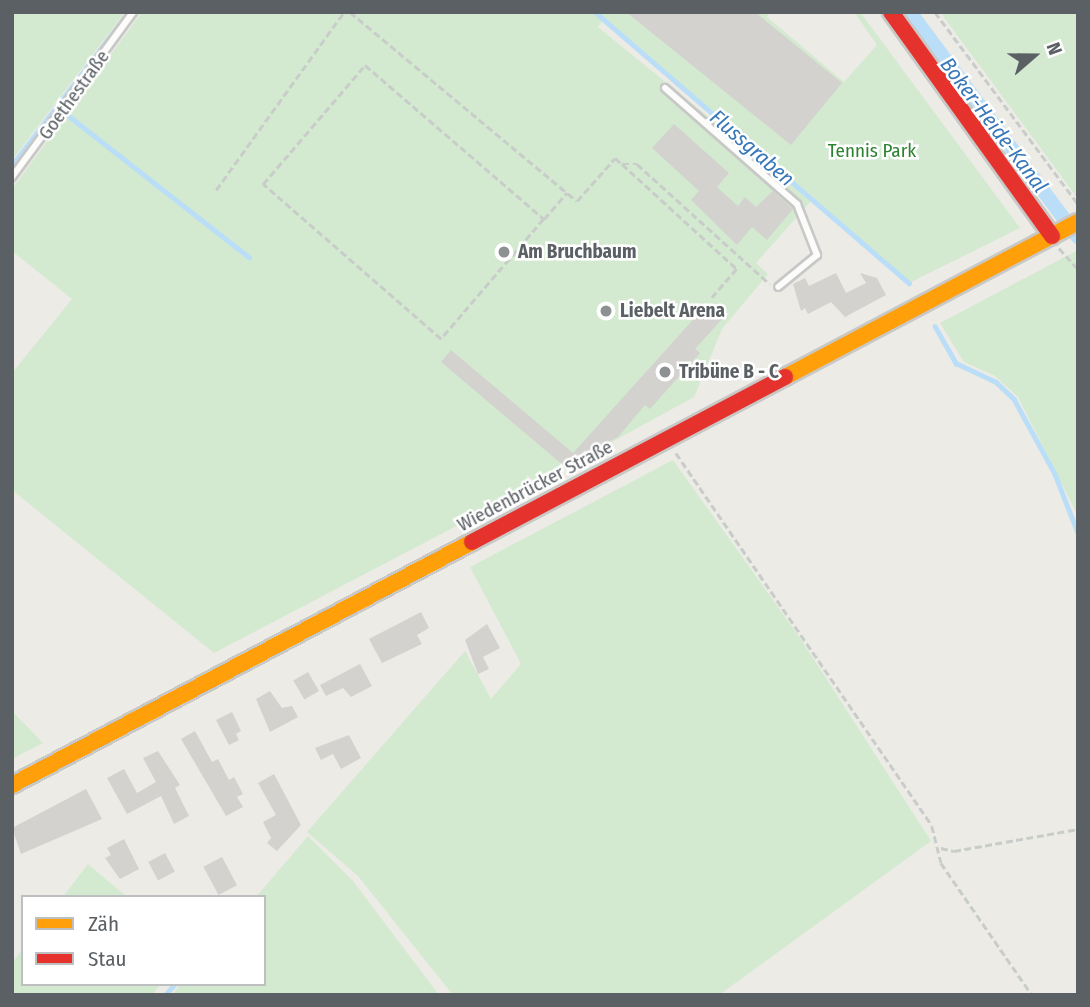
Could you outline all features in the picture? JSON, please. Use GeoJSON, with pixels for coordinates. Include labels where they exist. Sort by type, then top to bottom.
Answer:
{"type":"FeatureCollection","features":[{"type":"Feature","properties":{"kind":"street"},"geometry":{"type":"LineString","coordinates":[[891,12],[1057,238]]}},
{"type":"Feature","properties":{"kind":"street","name":"Wiedenbrücker Straße"},"geometry":{"type":"LineString","coordinates":[[12,785],[667,439],[1057,238],[1078,222]]}},
{"type":"Feature","properties":{"kind":"lane","name":"Goethestraße"},"geometry":{"type":"LineString","coordinates":[[12,177],[133,12]]}},
{"type":"Feature","properties":{"kind":"lane"},"geometry":{"type":"LineString","coordinates":[[665,88],[797,204],[817,256],[776,288]]}},
{"type":"Feature","properties":{"kind":"path"},"geometry":{"type":"LineString","coordinates":[[216,190],[344,12]]}},
{"type":"Feature","properties":{"kind":"path"},"geometry":{"type":"LineString","coordinates":[[350,12],[578,201],[615,158],[737,269],[712,298]]}},
{"type":"Feature","properties":{"kind":"path"},"geometry":{"type":"LineString","coordinates":[[936,12],[1078,204]]}},
{"type":"Feature","properties":{"kind":"path"},"geometry":{"type":"LineString","coordinates":[[544,219],[365,65],[263,184],[441,338],[567,193]]}},
{"type":"Feature","properties":{"kind":"path"},"geometry":{"type":"LineString","coordinates":[[622,164],[637,164],[776,288]]}},
{"type":"Feature","properties":{"kind":"path"},"geometry":{"type":"LineString","coordinates":[[1057,238],[1078,269]]}},
{"type":"Feature","properties":{"kind":"path"},"geometry":{"type":"LineString","coordinates":[[667,439],[809,642],[932,826],[941,848],[941,863],[1032,995]]}},
{"type":"Feature","properties":{"kind":"path"},"geometry":{"type":"LineString","coordinates":[[941,848],[954,851],[1078,829]]}},
{"type":"Feature","properties":{"kind":"green space"},"geometry":{"type":"Polygon","coordinates":[[[12,12],[125,12],[12,160],[12,12]]]}},
{"type":"Feature","properties":{"kind":"green space","name":"Tennis Park"},"geometry":{"type":"Polygon","coordinates":[[[142,12],[770,12],[767,17],[844,82],[877,45],[854,12],[860,12],[1020,228],[909,283],[603,20],[598,27],[811,201],[756,263],[768,274],[722,329],[694,397],[537,483],[527,475],[525,490],[214,653],[12,490],[12,373],[72,299],[12,251],[12,189],[142,12]]]}},
{"type":"Feature","properties":{"kind":"green space"},"geometry":{"type":"Polygon","coordinates":[[[940,12],[1078,12],[1078,195],[1076,196],[940,12]]]}},
{"type":"Feature","properties":{"kind":"green space"},"geometry":{"type":"Polygon","coordinates":[[[1078,250],[1078,516],[1018,397],[995,376],[964,362],[940,323],[1078,250]]]}},
{"type":"Feature","properties":{"kind":"green space"},"geometry":{"type":"Polygon","coordinates":[[[673,460],[800,638],[931,841],[719,995],[453,995],[358,876],[307,832],[465,651],[491,699],[521,664],[470,567],[673,460]]]}},
{"type":"Feature","properties":{"kind":"green space"},"geometry":{"type":"Polygon","coordinates":[[[12,711],[43,743],[12,759],[12,711]]]}},
{"type":"Feature","properties":{"kind":"green space"},"geometry":{"type":"Polygon","coordinates":[[[308,836],[353,881],[439,995],[172,995],[179,986],[266,986],[266,895],[258,895],[308,836]]]}},
{"type":"Feature","properties":{"kind":"green space"},"geometry":{"type":"Polygon","coordinates":[[[88,864],[125,895],[65,895],[88,864]]]}},
{"type":"Feature","properties":{"kind":"green space"},"geometry":{"type":"Polygon","coordinates":[[[21,952],[21,986],[159,986],[152,995],[12,995],[12,963],[21,952]]]}},
{"type":"Feature","properties":{"kind":"building"},"geometry":{"type":"Polygon","coordinates":[[[626,12],[755,12],[842,83],[791,145],[626,12]]]}},
{"type":"Feature","properties":{"kind":"building"},"geometry":{"type":"Polygon","coordinates":[[[674,124],[729,173],[717,187],[738,206],[745,197],[756,207],[773,191],[793,209],[767,240],[752,227],[737,245],[691,200],[699,191],[652,148],[674,124]]]}},
{"type":"Feature","properties":{"kind":"building"},"geometry":{"type":"Polygon","coordinates":[[[836,273],[846,293],[866,283],[860,273],[877,278],[886,295],[845,317],[831,302],[808,314],[805,308],[801,311],[793,284],[805,278],[809,286],[836,273]]]}},
{"type":"Feature","properties":{"kind":"building"},"geometry":{"type":"Polygon","coordinates":[[[708,303],[724,317],[695,349],[700,353],[650,409],[645,405],[618,437],[564,466],[441,362],[451,350],[573,453],[708,303]]]}},
{"type":"Feature","properties":{"kind":"building"},"geometry":{"type":"Polygon","coordinates":[[[421,612],[429,628],[417,635],[422,644],[382,663],[369,639],[421,612]]]}},
{"type":"Feature","properties":{"kind":"building"},"geometry":{"type":"Polygon","coordinates":[[[487,624],[500,648],[483,657],[489,669],[478,674],[465,640],[487,624]]]}},
{"type":"Feature","properties":{"kind":"building"},"geometry":{"type":"Polygon","coordinates":[[[360,664],[372,686],[351,697],[343,688],[326,696],[320,685],[360,664]]]}},
{"type":"Feature","properties":{"kind":"building"},"geometry":{"type":"Polygon","coordinates":[[[308,672],[319,691],[304,700],[293,680],[308,672]]]}},
{"type":"Feature","properties":{"kind":"building"},"geometry":{"type":"Polygon","coordinates":[[[270,691],[282,708],[292,706],[298,717],[270,732],[256,699],[270,691]]]}},
{"type":"Feature","properties":{"kind":"building"},"geometry":{"type":"Polygon","coordinates":[[[232,712],[241,731],[236,734],[239,740],[229,745],[216,720],[232,712]]]}},
{"type":"Feature","properties":{"kind":"building"},"geometry":{"type":"Polygon","coordinates":[[[195,731],[212,762],[218,759],[229,780],[234,777],[243,794],[237,797],[243,807],[226,816],[181,739],[195,731]]]}},
{"type":"Feature","properties":{"kind":"building"},"geometry":{"type":"Polygon","coordinates":[[[349,735],[361,758],[341,769],[333,754],[321,760],[315,748],[349,735]]]}},
{"type":"Feature","properties":{"kind":"building"},"geometry":{"type":"Polygon","coordinates":[[[158,751],[180,785],[175,788],[189,816],[174,824],[161,796],[127,814],[107,778],[124,769],[137,793],[156,782],[143,758],[158,751]]]}},
{"type":"Feature","properties":{"kind":"building"},"geometry":{"type":"Polygon","coordinates":[[[274,774],[301,825],[277,851],[267,843],[271,838],[263,822],[276,815],[258,783],[274,774]]]}},
{"type":"Feature","properties":{"kind":"building"},"geometry":{"type":"Polygon","coordinates":[[[86,789],[102,819],[21,854],[12,828],[86,789]]]}},
{"type":"Feature","properties":{"kind":"building"},"geometry":{"type":"Polygon","coordinates":[[[124,839],[139,869],[120,879],[105,858],[111,855],[107,848],[124,839]]]}},
{"type":"Feature","properties":{"kind":"building"},"geometry":{"type":"Polygon","coordinates":[[[165,853],[175,872],[158,880],[148,862],[165,853]]]}},
{"type":"Feature","properties":{"kind":"building"},"geometry":{"type":"Polygon","coordinates":[[[222,857],[237,885],[218,895],[203,867],[222,857]]]}},
{"type":"Feature","properties":{"kind":"waterway","name":"Flussgraben"},"geometry":{"type":"LineString","coordinates":[[595,12],[909,283]]}},
{"type":"Feature","properties":{"kind":"waterway","name":"Boker-Heide-Kanal"},"geometry":{"type":"LineString","coordinates":[[910,12],[1078,237]]}},
{"type":"Feature","properties":{"kind":"waterway"},"geometry":{"type":"LineString","coordinates":[[12,165],[128,13]]}},
{"type":"Feature","properties":{"kind":"waterway"},"geometry":{"type":"LineString","coordinates":[[69,116],[249,257]]}},
{"type":"Feature","properties":{"kind":"waterway","name":"Flussgraben"},"geometry":{"type":"LineString","coordinates":[[935,326],[956,363],[996,382],[1014,399],[1055,474],[1078,533]]}},
{"type":"Feature","properties":{"kind":"waterway"},"geometry":{"type":"LineString","coordinates":[[165,995],[173,986]]}},
{"type":"Feature","properties":{"kind":"traffic: slow"},"geometry":{"type":"LineString","coordinates":[[785,377],[1078,222]]}},
{"type":"Feature","properties":{"kind":"traffic: slow"},"geometry":{"type":"LineString","coordinates":[[12,785],[472,542]]}},
{"type":"Feature","properties":{"kind":"traffic: jam"},"geometry":{"type":"LineString","coordinates":[[891,12],[1052,236]]}},
{"type":"Feature","properties":{"kind":"traffic: jam"},"geometry":{"type":"LineString","coordinates":[[472,542],[785,377]]}},
{"type":"Feature","properties":{"kind":"place","name":"Am Bruchbaum"},"geometry":{"type":"Point","coordinates":[504,252]}},
{"type":"Feature","properties":{"kind":"place","name":"Liebelt Arena"},"geometry":{"type":"Point","coordinates":[606,311]}},
{"type":"Feature","properties":{"kind":"place","name":"Tribüne B - C"},"geometry":{"type":"Point","coordinates":[665,372]}}]}
